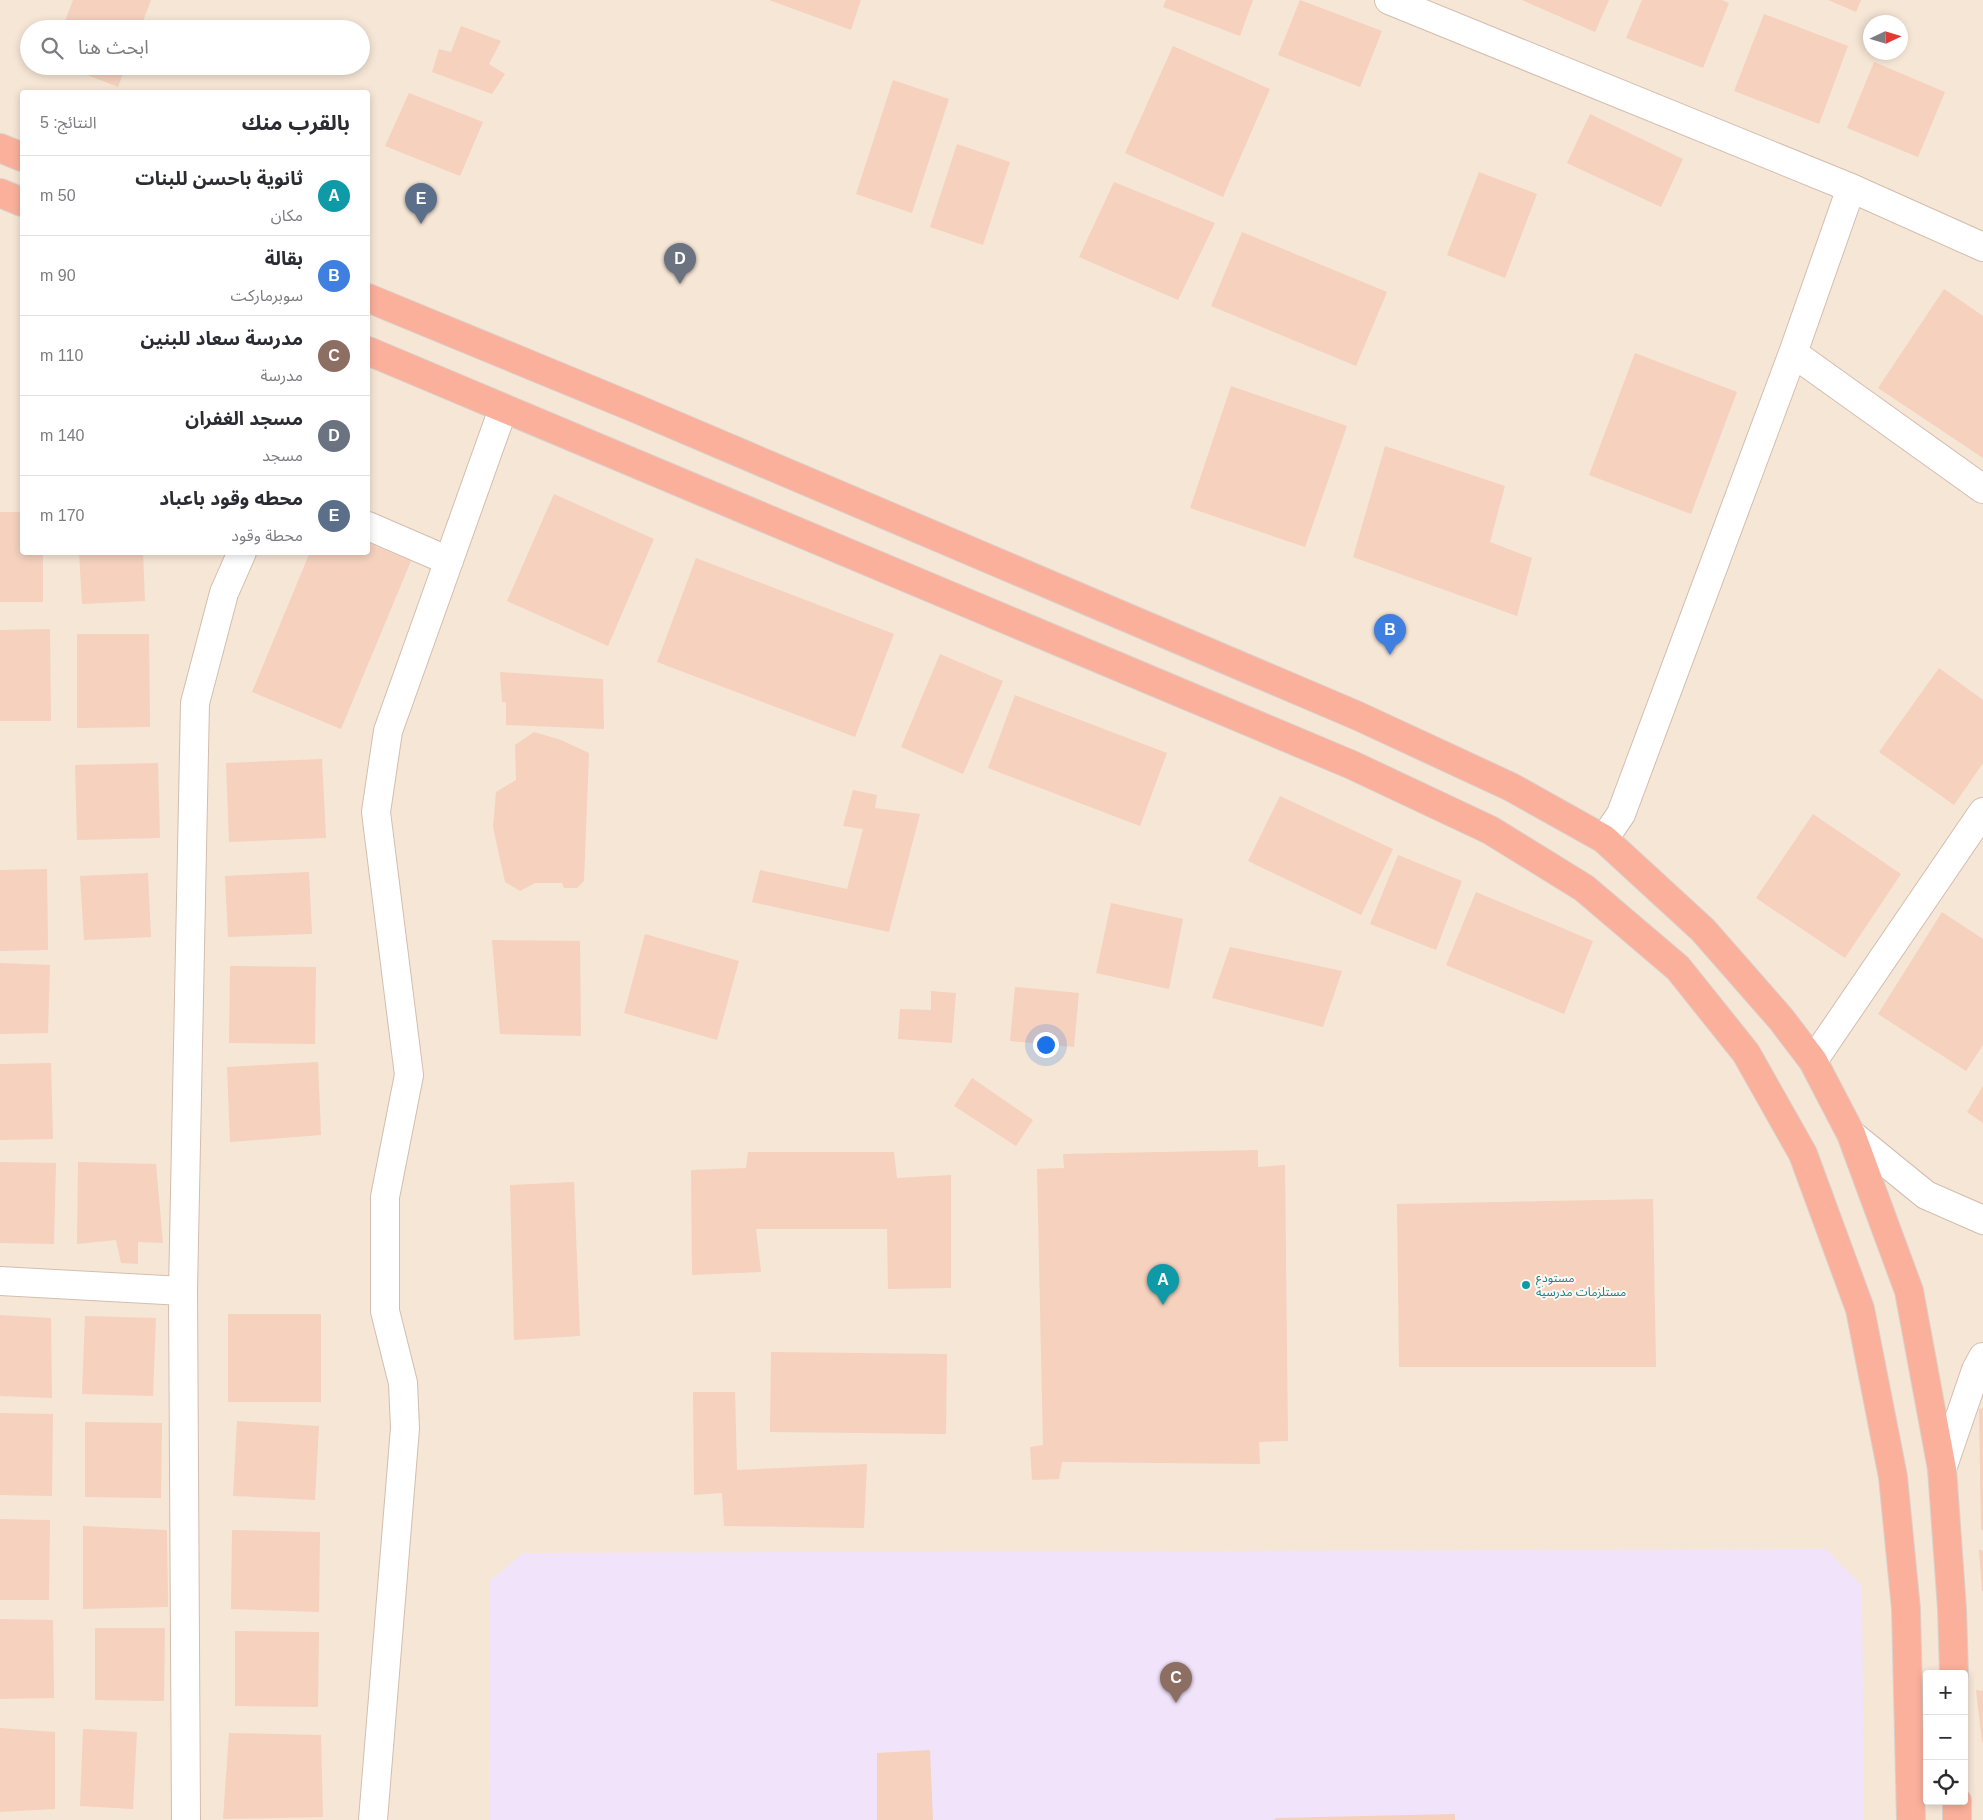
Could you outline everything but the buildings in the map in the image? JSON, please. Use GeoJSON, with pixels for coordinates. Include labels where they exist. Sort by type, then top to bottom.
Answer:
{"type":"FeatureCollection","features":[{"type":"Feature","properties":{"kind":"highway"},"geometry":{"type":"LineString","coordinates":[[0,148],[20,156]]}},
{"type":"Feature","properties":{"kind":"highway"},"geometry":{"type":"LineString","coordinates":[[0,193],[20,201]]}},
{"type":"Feature","properties":{"kind":"highway"},"geometry":{"type":"LineString","coordinates":[[370,299],[637,409],[1349,712],[1511,787],[1604,839],[1703,930],[1781,1019],[1813,1061],[1851,1134],[1909,1291],[1942,1469],[1952,1609],[1954,1670]]}},
{"type":"Feature","properties":{"kind":"highway"},"geometry":{"type":"LineString","coordinates":[[370,351],[1352,765],[1482,826],[1584,888],[1678,968],[1746,1053],[1803,1154],[1860,1309],[1893,1477],[1906,1599],[1911,1820]]}},
{"type":"Feature","properties":{"kind":"highway"},"geometry":{"type":"LineString","coordinates":[[1957,1805],[1957,1820]]}},
{"type":"Feature","properties":{"kind":"street"},"geometry":{"type":"LineString","coordinates":[[1389,0],[1851,188],[1983,247]]}},
{"type":"Feature","properties":{"kind":"street"},"geometry":{"type":"LineString","coordinates":[[1604,839],[1620,814],[1793,353],[1851,188]]}},
{"type":"Feature","properties":{"kind":"street"},"geometry":{"type":"LineString","coordinates":[[1793,353],[1983,489]]}},
{"type":"Feature","properties":{"kind":"street"},"geometry":{"type":"LineString","coordinates":[[372,1820],[405,1428],[403,1383],[384,1311],[385,1198],[409,1075],[376,812],[388,730],[503,408]]}},
{"type":"Feature","properties":{"kind":"street"},"geometry":{"type":"LineString","coordinates":[[370,527],[449,561]]}},
{"type":"Feature","properties":{"kind":"street"},"geometry":{"type":"LineString","coordinates":[[186,1820],[183,1291],[195,703],[224,593],[241,555]]}},
{"type":"Feature","properties":{"kind":"street"},"geometry":{"type":"LineString","coordinates":[[1813,1061],[1983,812]]}},
{"type":"Feature","properties":{"kind":"street"},"geometry":{"type":"LineString","coordinates":[[1851,1134],[1926,1195],[1983,1220]]}},
{"type":"Feature","properties":{"kind":"street"},"geometry":{"type":"LineString","coordinates":[[0,1281],[183,1291]]}},
{"type":"Feature","properties":{"kind":"street"},"geometry":{"type":"LineString","coordinates":[[1942,1469],[1976,1370],[1983,1357]]}},
{"type":"Feature","properties":{"kind":"shaded area"},"geometry":{"type":"Polygon","coordinates":[[[0,0],[1983,0],[1983,1820],[0,1820],[0,0]]]}},
{"type":"Feature","properties":{"kind":"shaded area"},"geometry":{"type":"Polygon","coordinates":[[[1826,1549],[1862,1586],[1864,1820],[489,1820],[490,1581],[523,1553],[1826,1549]]]}},
{"type":"Feature","properties":{"kind":"place","name":"محطه وقود باعباد"},"geometry":{"type":"Point","coordinates":[421,224]}},
{"type":"Feature","properties":{"kind":"place","name":"مسجد الغفران"},"geometry":{"type":"Point","coordinates":[680,284]}},
{"type":"Feature","properties":{"kind":"place","name":"بقالة"},"geometry":{"type":"Point","coordinates":[1390,655]}},
{"type":"Feature","properties":{"kind":"place","name":"مستودع مستلزمات مدرسية"},"geometry":{"type":"Point","coordinates":[1526,1285]}},
{"type":"Feature","properties":{"kind":"place","name":"ثانوية باحسن للبنات"},"geometry":{"type":"Point","coordinates":[1163,1305]}},
{"type":"Feature","properties":{"kind":"place","name":"مدرسة سعاد للبنين"},"geometry":{"type":"Point","coordinates":[1176,1703]}}]}
